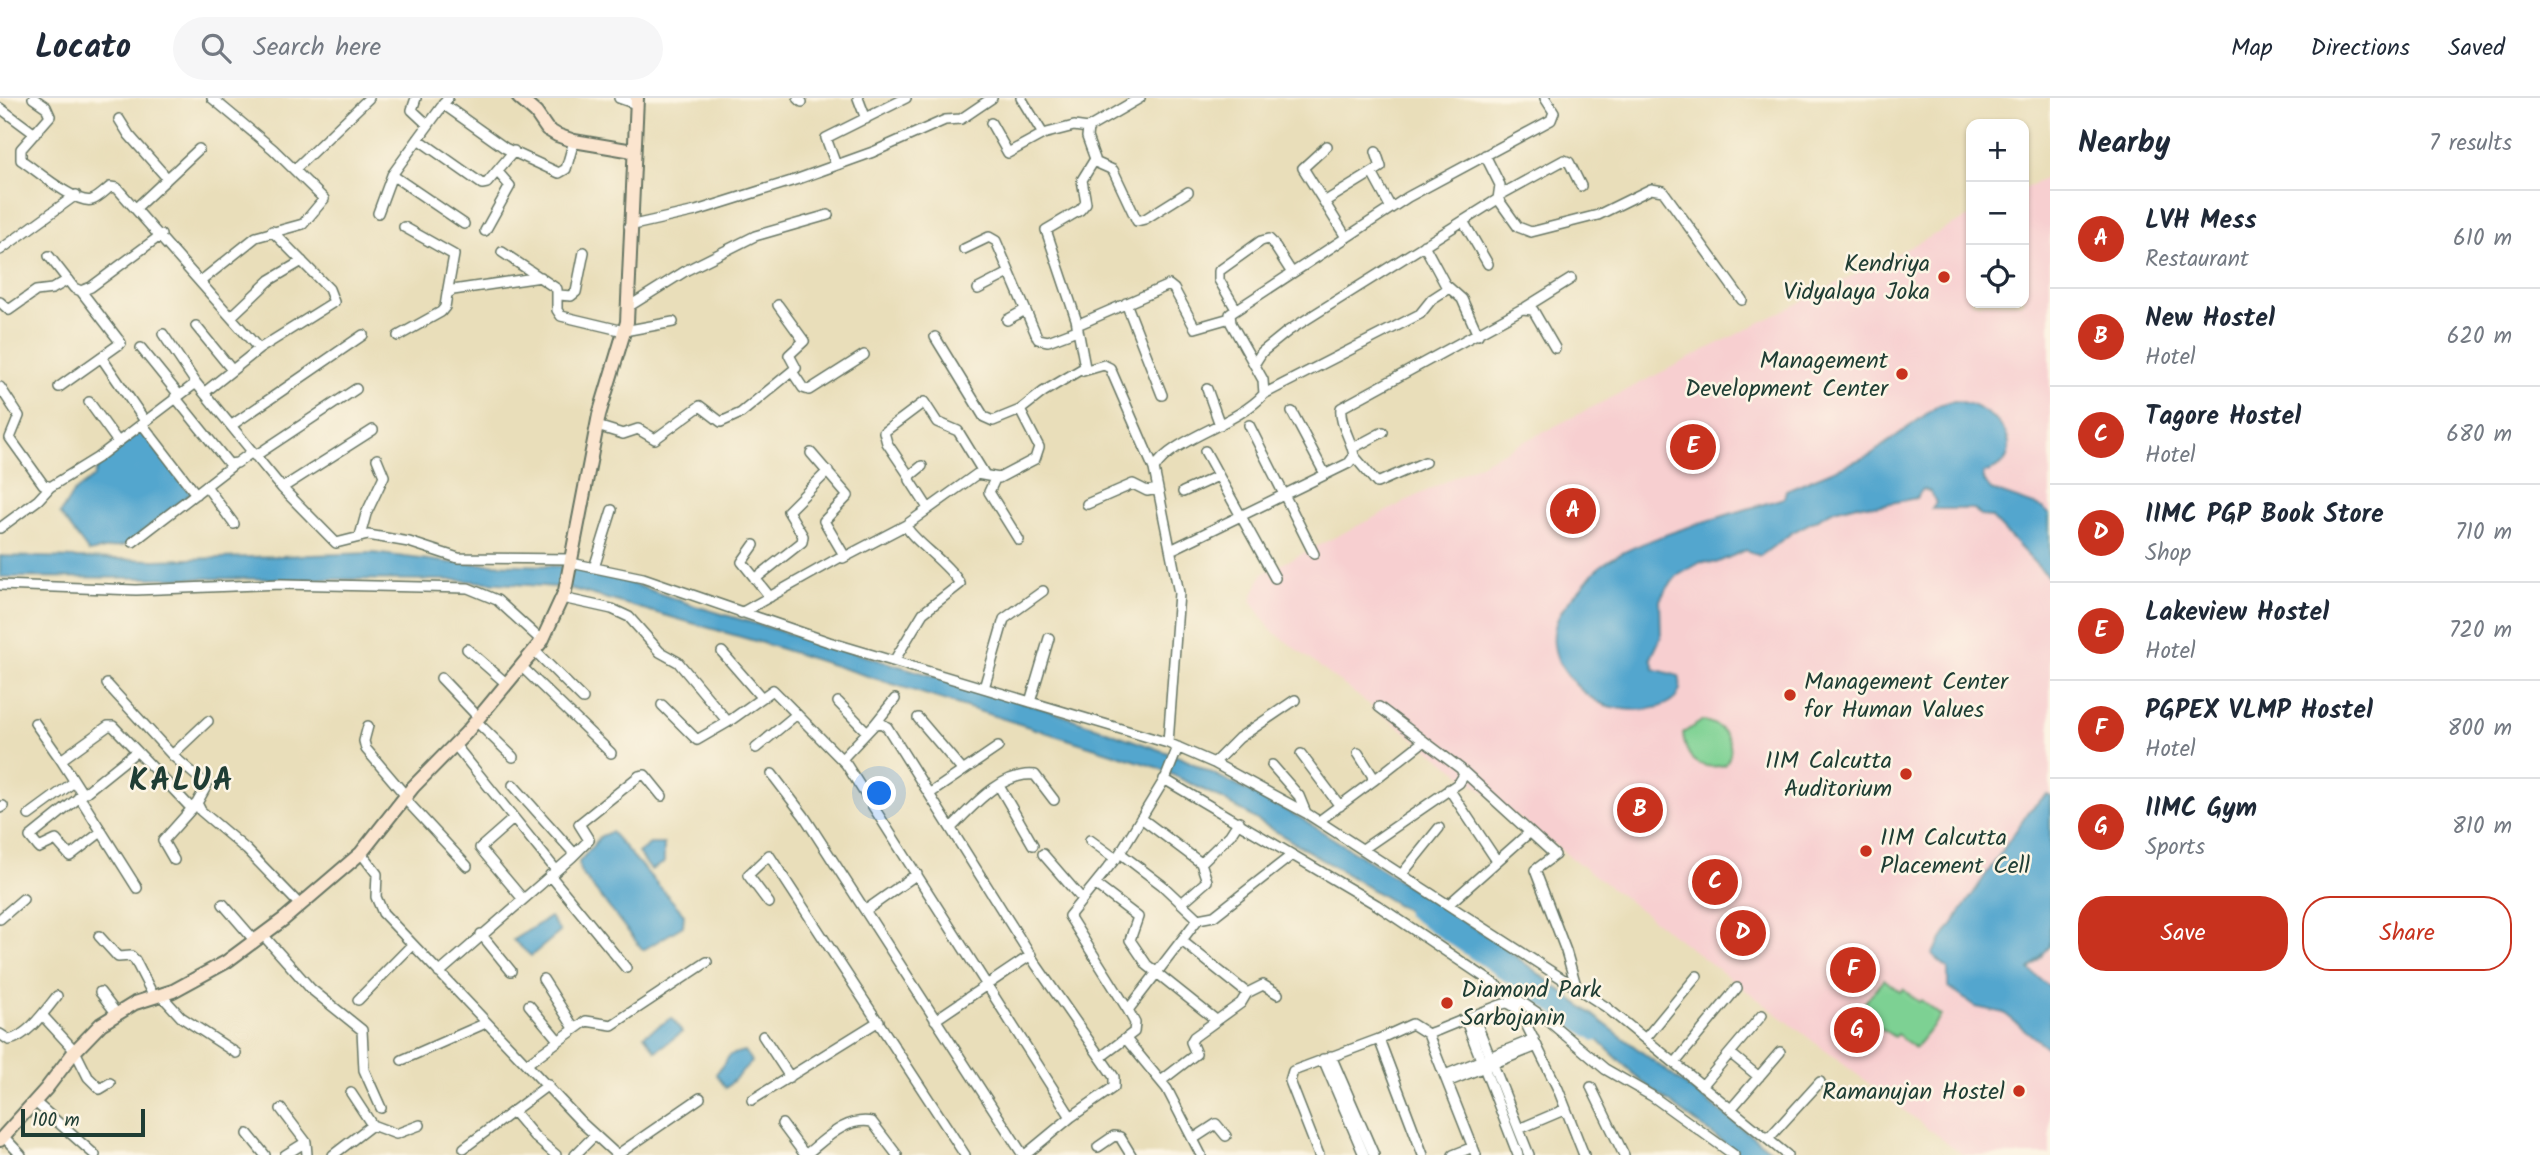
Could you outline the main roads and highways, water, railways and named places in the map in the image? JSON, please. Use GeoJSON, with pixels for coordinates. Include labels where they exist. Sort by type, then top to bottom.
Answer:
{"type":"FeatureCollection","features":[{"type":"Feature","properties":{"kind":"water"},"geometry":{"type":"Polygon","coordinates":[[[1953,401],[1964,402],[1986,413],[2004,431],[2009,441],[2009,452],[2001,465],[1983,474],[1983,480],[1991,490],[2043,508],[2049,514],[2050,579],[1991,517],[1981,516],[1974,509],[1932,509],[1936,503],[1931,492],[1923,489],[1916,498],[1876,506],[1857,504],[1834,510],[1793,532],[1760,556],[1746,550],[1716,563],[1701,562],[1677,576],[1660,600],[1661,637],[1651,658],[1654,669],[1679,676],[1680,689],[1675,698],[1665,705],[1637,710],[1609,706],[1583,692],[1564,670],[1554,645],[1557,621],[1568,602],[1594,572],[1611,559],[1685,528],[1784,498],[1786,490],[1870,455],[1939,405],[1953,401]]]}},
{"type":"Feature","properties":{"kind":"water"},"geometry":{"type":"Polygon","coordinates":[[[141,430],[191,493],[126,545],[89,552],[60,514],[73,493],[94,477],[99,463],[141,430]]]}},
{"type":"Feature","properties":{"kind":"water"},"geometry":{"type":"Polygon","coordinates":[[[373,553],[453,563],[585,567],[695,606],[1045,709],[1182,758],[1299,817],[1497,942],[1777,1155],[1740,1155],[1641,1081],[1578,1021],[1477,953],[1222,799],[1159,768],[769,645],[569,588],[456,580],[0,577],[0,556],[155,560],[373,553]]]}},
{"type":"Feature","properties":{"kind":"water"},"geometry":{"type":"Polygon","coordinates":[[[2047,794],[2050,796],[2050,946],[2029,970],[2050,987],[2050,1050],[2004,1013],[1976,1007],[1948,987],[1948,969],[1932,954],[2030,810],[2047,794]]]}},
{"type":"Feature","properties":{"kind":"water"},"geometry":{"type":"Polygon","coordinates":[[[611,832],[684,914],[683,926],[643,950],[580,871],[579,862],[601,836],[611,832]]]}},
{"type":"Feature","properties":{"kind":"water"},"geometry":{"type":"Polygon","coordinates":[[[650,844],[664,844],[664,863],[651,870],[638,853],[650,844]]]}},
{"type":"Feature","properties":{"kind":"water"},"geometry":{"type":"Polygon","coordinates":[[[550,917],[560,932],[531,956],[513,940],[550,917]]]}},
{"type":"Feature","properties":{"kind":"water"},"geometry":{"type":"Polygon","coordinates":[[[672,1018],[682,1032],[656,1051],[644,1035],[672,1018]]]}},
{"type":"Feature","properties":{"kind":"water"},"geometry":{"type":"Polygon","coordinates":[[[744,1051],[752,1062],[726,1088],[716,1074],[730,1055],[744,1051]]]}},
{"type":"Feature","properties":{"kind":"waterway"},"geometry":{"type":"LineString","coordinates":[[1410,912],[1596,1037]]}},
{"type":"Feature","properties":{"kind":"place","name":"Kendriya Vidyalaya Joka"},"geometry":{"type":"Point","coordinates":[1944,277]}},
{"type":"Feature","properties":{"kind":"place","name":"Management Development Center"},"geometry":{"type":"Point","coordinates":[1902,374]}},
{"type":"Feature","properties":{"kind":"place","name":"Lakeview Hostel"},"geometry":{"type":"Point","coordinates":[1693,447]}},
{"type":"Feature","properties":{"kind":"place","name":"LVH Mess"},"geometry":{"type":"Point","coordinates":[1573,511]}},
{"type":"Feature","properties":{"kind":"place","name":"Management Center for Human Values"},"geometry":{"type":"Point","coordinates":[1790,695]}},
{"type":"Feature","properties":{"kind":"place","name":"IIM Calcutta Auditorium"},"geometry":{"type":"Point","coordinates":[1906,774]}},
{"type":"Feature","properties":{"kind":"place","name":"New Hostel"},"geometry":{"type":"Point","coordinates":[1640,810]}},
{"type":"Feature","properties":{"kind":"place","name":"IIM Calcutta Placement Cell"},"geometry":{"type":"Point","coordinates":[1866,851]}},
{"type":"Feature","properties":{"kind":"place","name":"Tagore Hostel"},"geometry":{"type":"Point","coordinates":[1715,882]}},
{"type":"Feature","properties":{"kind":"place","name":"IIMC PGP Book Store"},"geometry":{"type":"Point","coordinates":[1743,933]}},
{"type":"Feature","properties":{"kind":"place","name":"PGPEX VLMP Hostel"},"geometry":{"type":"Point","coordinates":[1853,970]}},
{"type":"Feature","properties":{"kind":"place","name":"Diamond Park Sarbojanin"},"geometry":{"type":"Point","coordinates":[1447,1003]}},
{"type":"Feature","properties":{"kind":"place","name":"IIMC Gym"},"geometry":{"type":"Point","coordinates":[1857,1030]}},
{"type":"Feature","properties":{"kind":"place","name":"Ramanujan Hostel"},"geometry":{"type":"Point","coordinates":[2019,1091]}},
{"type":"Feature","properties":{"kind":"district","name":"KALUA"},"geometry":{"type":"Point","coordinates":[182,779]}}]}
